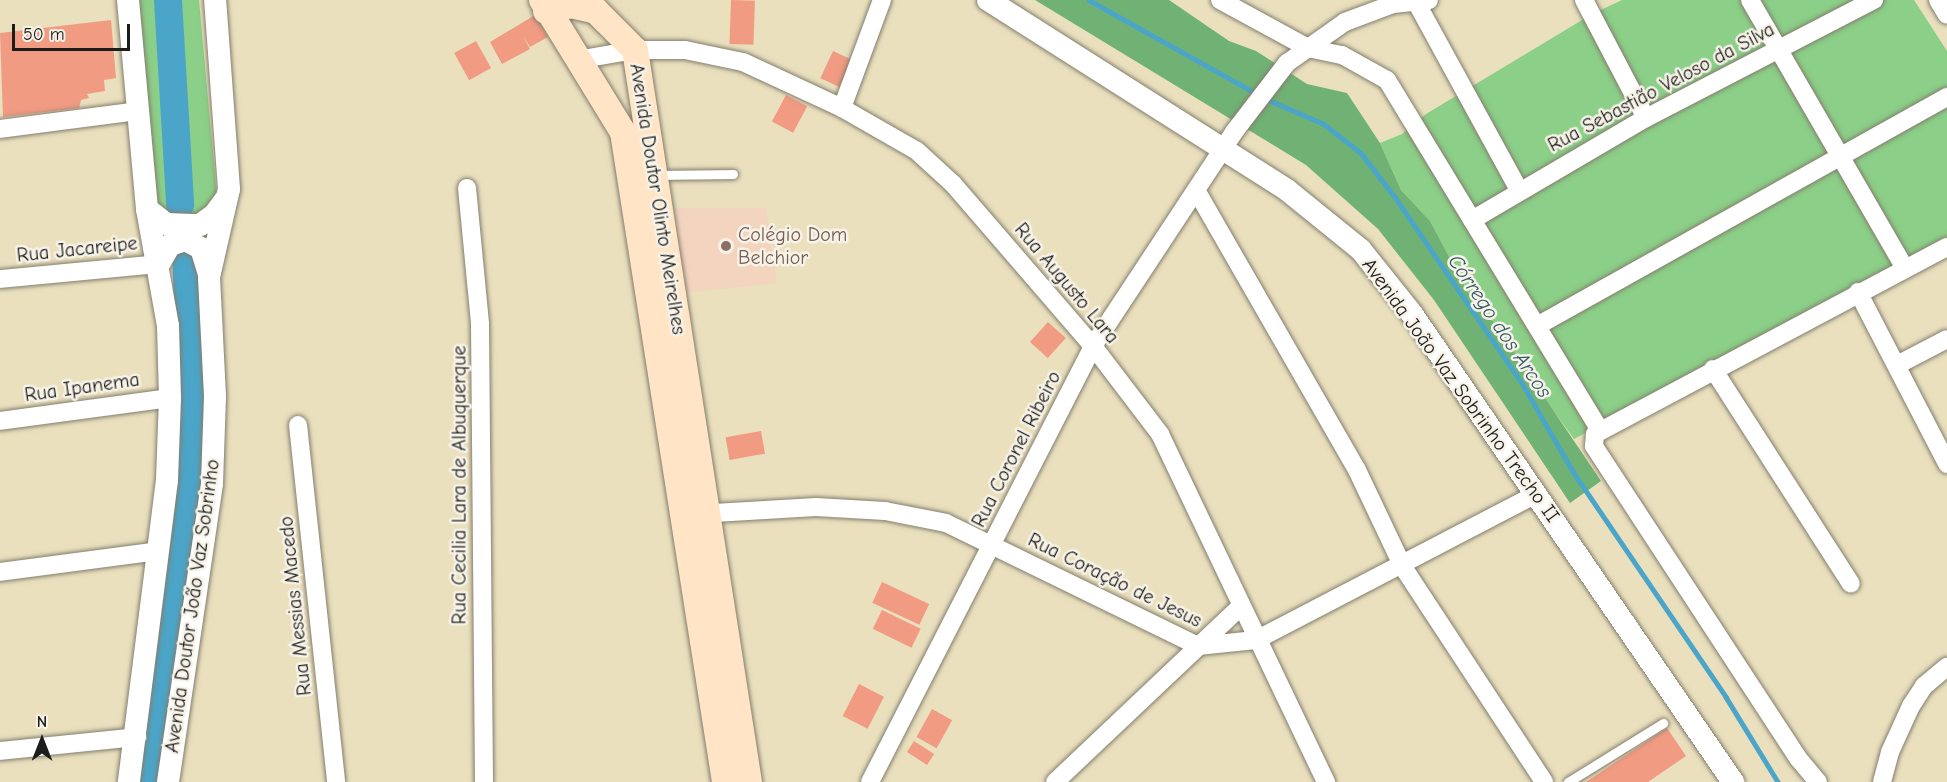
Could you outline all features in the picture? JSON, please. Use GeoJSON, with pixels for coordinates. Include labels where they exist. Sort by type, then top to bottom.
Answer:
{"type":"FeatureCollection","features":[{"type":"Feature","properties":{"kind":"main road","name":"Avenida Doutor Olinto Meirelhes"},"geometry":{"type":"LineString","coordinates":[[544,5],[571,5],[597,10],[634,50],[642,176],[720,676],[725,782]]}},
{"type":"Feature","properties":{"kind":"main road","name":"Avenida Doutor Olinto Meirelhes"},"geometry":{"type":"LineString","coordinates":[[544,5],[623,132],[642,176]]}},
{"type":"Feature","properties":{"kind":"main road","name":"Avenida Doutor Olinto Meirelhes"},"geometry":{"type":"LineString","coordinates":[[720,676],[749,782]]}},
{"type":"Feature","properties":{"kind":"street","name":"Avenida Doutor João Vaz Sobrinho"},"geometry":{"type":"LineString","coordinates":[[128,0],[147,209],[159,264],[168,326],[170,398],[167,480],[129,782]]}},
{"type":"Feature","properties":{"kind":"street","name":"Avenida Doutor João Vaz Sobrinho"},"geometry":{"type":"LineString","coordinates":[[168,782],[212,483],[215,396],[209,277],[229,189],[215,0]]}},
{"type":"Feature","properties":{"kind":"street"},"geometry":{"type":"LineString","coordinates":[[842,108],[882,0]]}},
{"type":"Feature","properties":{"kind":"street","name":"Avenida João Vaz Sobrinho Trecho II"},"geometry":{"type":"LineString","coordinates":[[988,0],[1229,141],[1361,250],[1412,314],[1733,782]]}},
{"type":"Feature","properties":{"kind":"street"},"geometry":{"type":"LineString","coordinates":[[1220,0],[1308,48],[1342,55],[1386,80],[1599,428],[1594,446],[1798,758],[1818,782]]}},
{"type":"Feature","properties":{"kind":"street"},"geometry":{"type":"LineString","coordinates":[[1584,0],[1646,118]]}},
{"type":"Feature","properties":{"kind":"street"},"geometry":{"type":"LineString","coordinates":[[1750,0],[1904,267]]}},
{"type":"Feature","properties":{"kind":"street","name":"Rua Sebastião Veloso da Silva"},"geometry":{"type":"LineString","coordinates":[[1472,220],[1519,190],[1646,118],[1874,0]]}},
{"type":"Feature","properties":{"kind":"street"},"geometry":{"type":"LineString","coordinates":[[1420,1],[1519,190]]}},
{"type":"Feature","properties":{"kind":"street","name":"Rua Coronel Ribeiro"},"geometry":{"type":"LineString","coordinates":[[870,782],[1093,346],[1229,141],[1287,63],[1345,22],[1371,11],[1420,1]]}},
{"type":"Feature","properties":{"kind":"street","name":"Rua Augusto Lara"},"geometry":{"type":"LineString","coordinates":[[577,60],[634,50],[685,50],[743,62],[842,108],[917,151],[954,184],[1093,346],[1160,434],[1240,607],[1326,782]]}},
{"type":"Feature","properties":{"kind":"street"},"geometry":{"type":"LineString","coordinates":[[1537,326],[1947,97]]}},
{"type":"Feature","properties":{"kind":"street"},"geometry":{"type":"LineString","coordinates":[[0,129],[138,111]]}},
{"type":"Feature","properties":{"kind":"street","name":"Rua Cecilia Lara de Albuquerque"},"geometry":{"type":"LineString","coordinates":[[467,188],[480,324],[484,782]]}},
{"type":"Feature","properties":{"kind":"street"},"geometry":{"type":"LineString","coordinates":[[147,209],[166,224],[200,225],[222,205],[229,189]]}},
{"type":"Feature","properties":{"kind":"street"},"geometry":{"type":"LineString","coordinates":[[1196,190],[1357,470],[1402,567],[1544,782]]}},
{"type":"Feature","properties":{"kind":"street"},"geometry":{"type":"LineString","coordinates":[[159,264],[170,245],[185,240],[201,248],[209,277]]}},
{"type":"Feature","properties":{"kind":"street"},"geometry":{"type":"LineString","coordinates":[[1599,428],[1904,267],[1947,247]]}},
{"type":"Feature","properties":{"kind":"street","name":"Rua Jacareipe"},"geometry":{"type":"LineString","coordinates":[[0,279],[159,264]]}},
{"type":"Feature","properties":{"kind":"street"},"geometry":{"type":"LineString","coordinates":[[1858,292],[1947,464]]}},
{"type":"Feature","properties":{"kind":"street"},"geometry":{"type":"LineString","coordinates":[[1897,365],[1947,339]]}},
{"type":"Feature","properties":{"kind":"street"},"geometry":{"type":"LineString","coordinates":[[1713,369],[1851,584]]}},
{"type":"Feature","properties":{"kind":"street","name":"Rua Ipanema"},"geometry":{"type":"LineString","coordinates":[[0,421],[170,398]]}},
{"type":"Feature","properties":{"kind":"street","name":"Rua Messias Macedo"},"geometry":{"type":"LineString","coordinates":[[298,425],[336,782]]}},
{"type":"Feature","properties":{"kind":"street","name":"Rua Coração de Jesus"},"geometry":{"type":"LineString","coordinates":[[695,514],[816,507],[885,511],[946,523],[1198,646],[1256,640],[1402,567],[1537,494]]}},
{"type":"Feature","properties":{"kind":"street"},"geometry":{"type":"LineString","coordinates":[[0,572],[159,551]]}},
{"type":"Feature","properties":{"kind":"street"},"geometry":{"type":"LineString","coordinates":[[1060,780],[1240,607]]}},
{"type":"Feature","properties":{"kind":"street"},"geometry":{"type":"LineString","coordinates":[[1882,782],[1890,752],[1911,705],[1924,686],[1947,667]]}},
{"type":"Feature","properties":{"kind":"street"},"geometry":{"type":"LineString","coordinates":[[0,752],[136,737]]}},
{"type":"Feature","properties":{"kind":"lane"},"geometry":{"type":"LineString","coordinates":[[642,176],[733,174]]}},
{"type":"Feature","properties":{"kind":"lane"},"geometry":{"type":"LineString","coordinates":[[1568,782],[1663,723]]}},
{"type":"Feature","properties":{"kind":"shaded area","name":"Colégio Dom Belchior"},"geometry":{"type":"Polygon","coordinates":[[[675,208],[766,208],[777,283],[685,293],[675,208]]]}},
{"type":"Feature","properties":{"kind":"green space"},"geometry":{"type":"Polygon","coordinates":[[[139,0],[199,0],[217,198],[192,224],[158,209],[139,0]]]}},
{"type":"Feature","properties":{"kind":"green space"},"geometry":{"type":"Polygon","coordinates":[[[1035,0],[1169,0],[1229,41],[1256,51],[1307,84],[1347,93],[1380,143],[1401,190],[1430,221],[1469,294],[1497,327],[1601,481],[1570,503],[1434,300],[1378,229],[1306,165],[1035,0]]]}},
{"type":"Feature","properties":{"kind":"green space"},"geometry":{"type":"Polygon","coordinates":[[[1622,0],[1914,0],[1947,51],[1947,242],[1574,439],[1469,294],[1430,221],[1401,190],[1380,143],[1402,134],[1426,114],[1592,14],[1622,0]]]}},
{"type":"Feature","properties":{"kind":"building"},"geometry":{"type":"Polygon","coordinates":[[[731,0],[755,1],[753,45],[729,44],[731,0]]]}},
{"type":"Feature","properties":{"kind":"building"},"geometry":{"type":"Polygon","coordinates":[[[535,15],[548,37],[530,47],[523,36],[530,49],[502,64],[490,42],[535,15]]]}},
{"type":"Feature","properties":{"kind":"building"},"geometry":{"type":"Polygon","coordinates":[[[111,20],[116,78],[104,80],[105,91],[87,94],[89,98],[81,100],[79,108],[3,117],[0,33],[111,20]]]}},
{"type":"Feature","properties":{"kind":"building"},"geometry":{"type":"Polygon","coordinates":[[[476,41],[491,68],[469,80],[454,53],[476,41]]]}},
{"type":"Feature","properties":{"kind":"building"},"geometry":{"type":"Polygon","coordinates":[[[833,51],[852,60],[839,87],[820,78],[833,51]]]}},
{"type":"Feature","properties":{"kind":"building"},"geometry":{"type":"Polygon","coordinates":[[[786,95],[807,106],[793,133],[772,121],[786,95]]]}},
{"type":"Feature","properties":{"kind":"building"},"geometry":{"type":"Polygon","coordinates":[[[1048,322],[1066,338],[1048,358],[1030,342],[1048,322]]]}},
{"type":"Feature","properties":{"kind":"building"},"geometry":{"type":"Polygon","coordinates":[[[761,431],[765,454],[730,460],[726,437],[761,431]]]}},
{"type":"Feature","properties":{"kind":"building"},"geometry":{"type":"Polygon","coordinates":[[[882,582],[929,604],[919,625],[872,603],[882,582]]]}},
{"type":"Feature","properties":{"kind":"building"},"geometry":{"type":"Polygon","coordinates":[[[882,610],[921,629],[911,648],[873,629],[882,610]]]}},
{"type":"Feature","properties":{"kind":"building"},"geometry":{"type":"Polygon","coordinates":[[[859,684],[884,697],[868,729],[843,716],[859,684]]]}},
{"type":"Feature","properties":{"kind":"building"},"geometry":{"type":"Polygon","coordinates":[[[932,709],[952,720],[937,748],[916,737],[932,709]]]}},
{"type":"Feature","properties":{"kind":"building"},"geometry":{"type":"Polygon","coordinates":[[[1667,728],[1686,756],[1648,782],[1586,782],[1667,728]]]}},
{"type":"Feature","properties":{"kind":"building"},"geometry":{"type":"Polygon","coordinates":[[[914,741],[934,754],[927,765],[907,752],[914,741]]]}},
{"type":"Feature","properties":{"kind":"waterway"},"geometry":{"type":"LineString","coordinates":[[168,0],[180,205]]}},
{"type":"Feature","properties":{"kind":"waterway","name":"Córrego dos Arcos"},"geometry":{"type":"LineString","coordinates":[[1089,0],[1257,94]]}},
{"type":"Feature","properties":{"kind":"waterway","name":"Córrego dos Arcos"},"geometry":{"type":"LineString","coordinates":[[1264,98],[1324,124],[1361,153],[1395,197],[1522,383],[1574,473],[1726,697],[1778,782]]}},
{"type":"Feature","properties":{"kind":"waterway"},"geometry":{"type":"LineString","coordinates":[[147,782],[189,471],[192,389],[186,259]]}},
{"type":"Feature","properties":{"kind":"place","name":"Colégio Dom Belchior"},"geometry":{"type":"Point","coordinates":[726,246]}}]}
